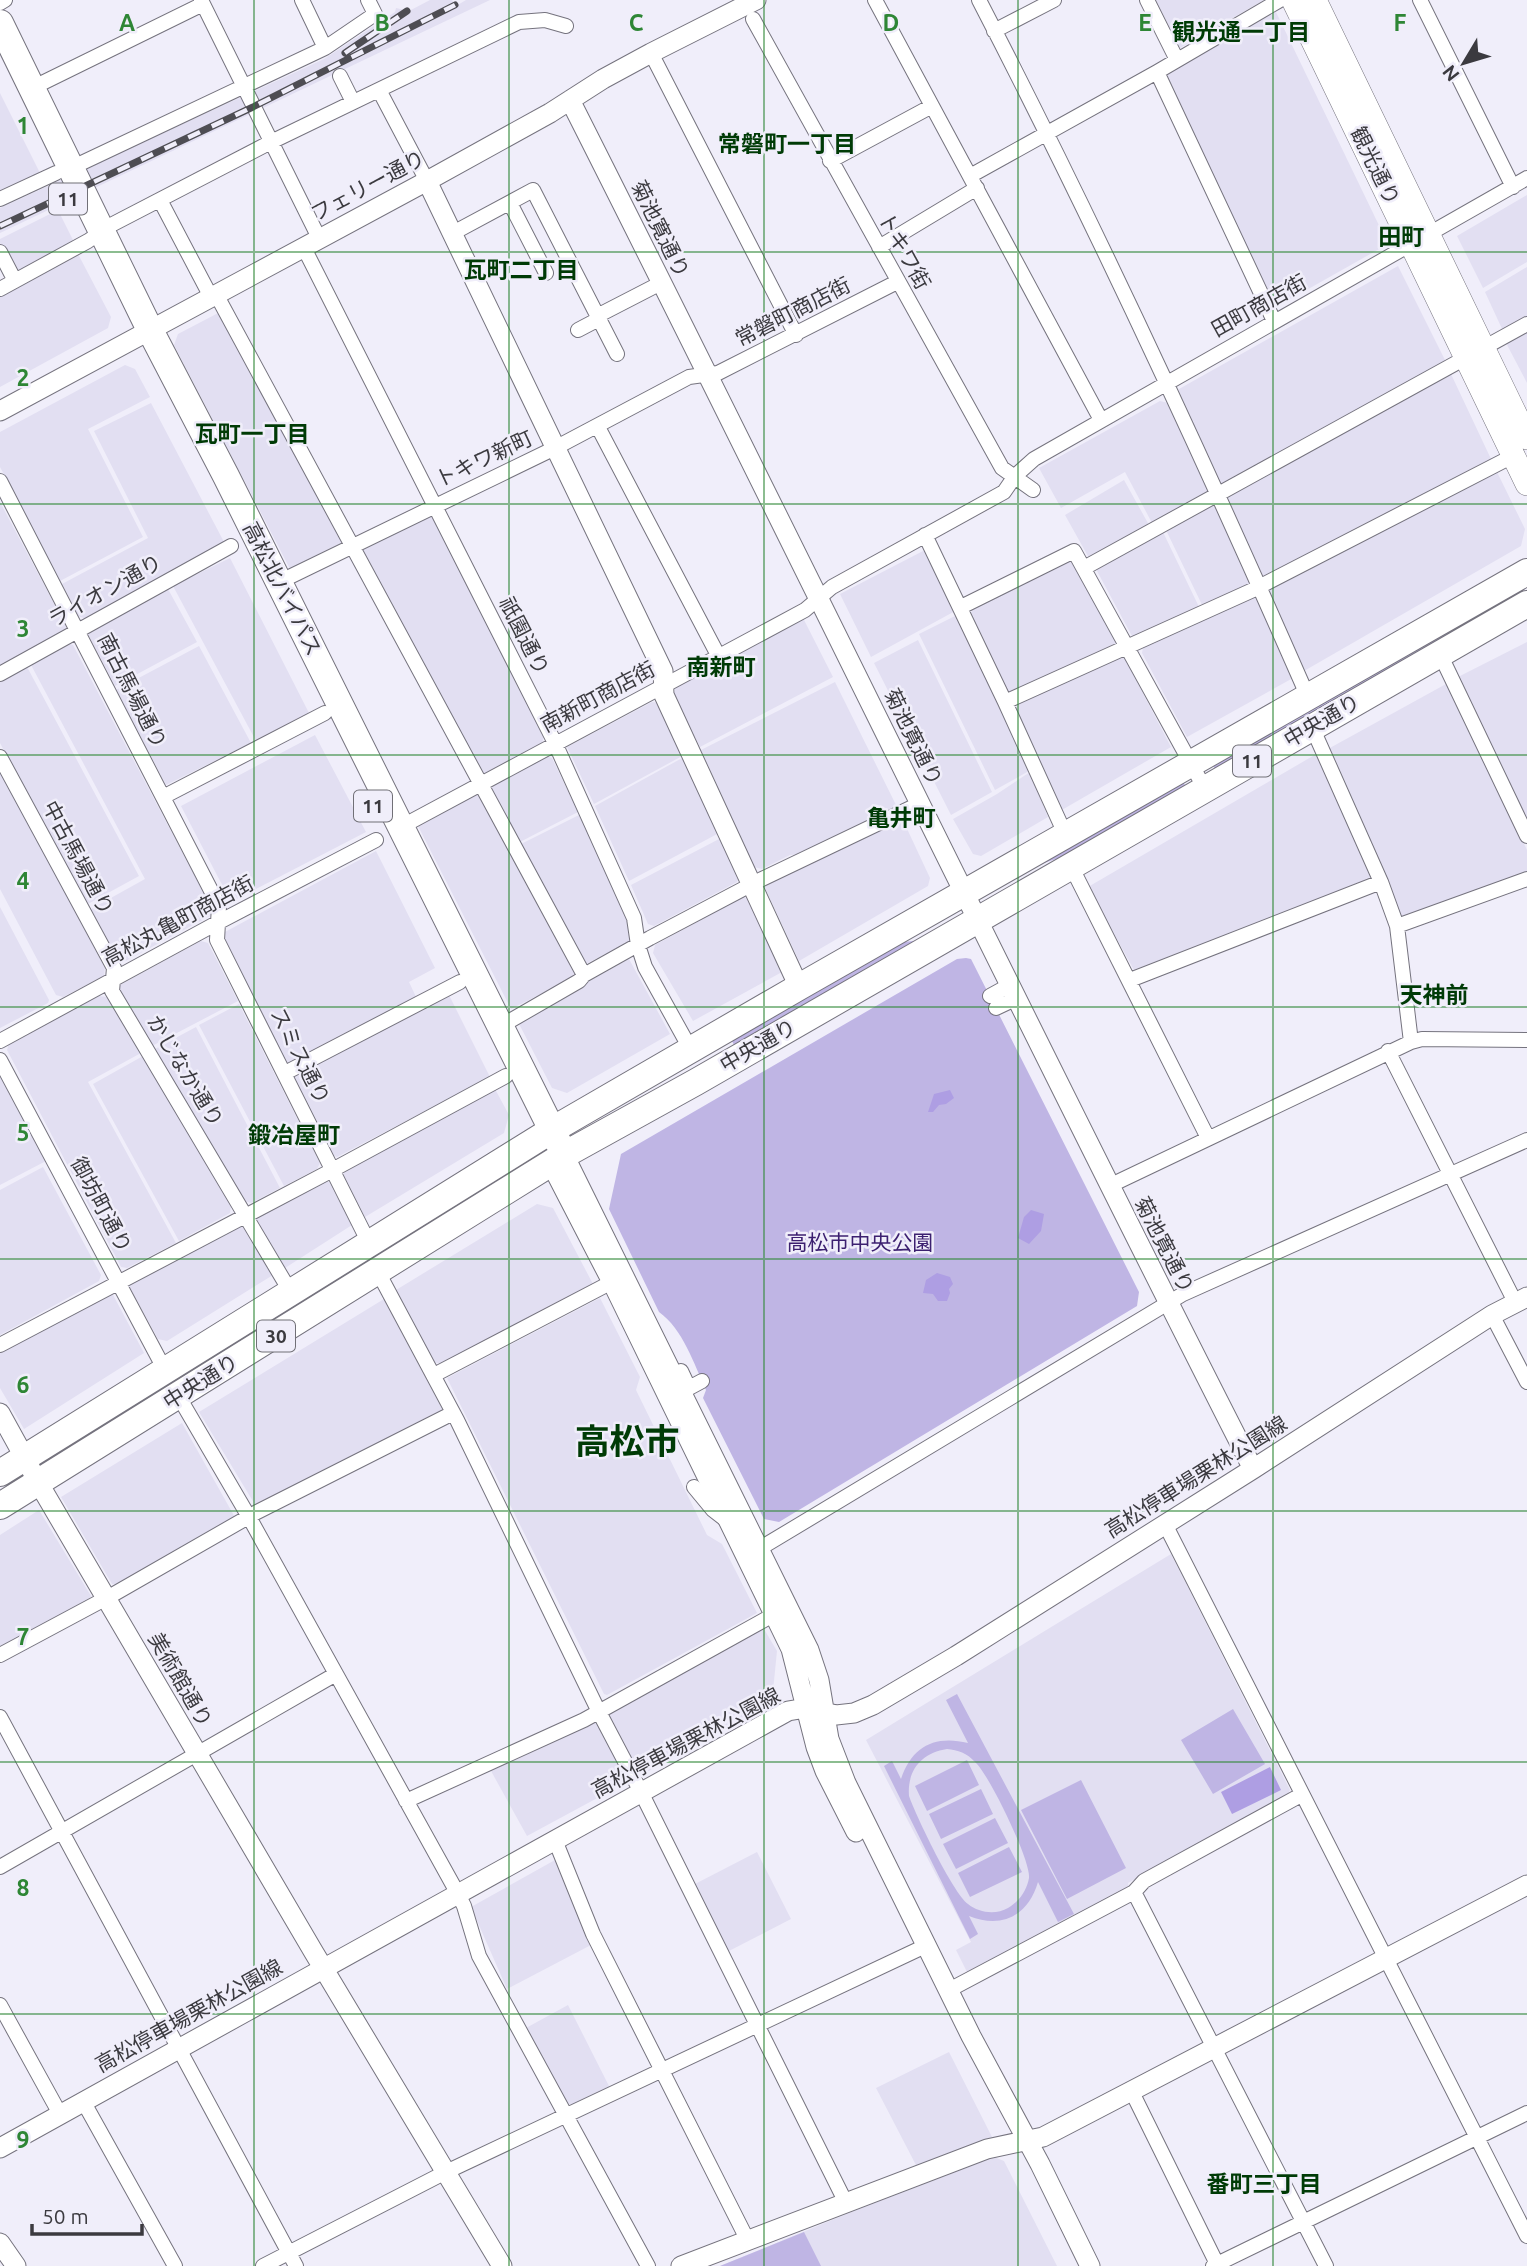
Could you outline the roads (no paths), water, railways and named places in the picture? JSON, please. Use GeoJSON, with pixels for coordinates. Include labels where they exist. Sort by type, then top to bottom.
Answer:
{"type":"FeatureCollection","features":[{"type":"Feature","properties":{"kind":"highway","name":"高松北バイパス"},"geometry":{"type":"LineString","coordinates":[[0,23],[32,88],[63,171]]}},
{"type":"Feature","properties":{"kind":"highway","name":"高松北バイパス"},"geometry":{"type":"LineString","coordinates":[[0,61],[63,171],[96,236],[253,566],[506,1076],[545,1135]]}},
{"type":"Feature","properties":{"kind":"highway","name":"高松北バイパス"},"geometry":{"type":"LineString","coordinates":[[143,333],[279,582],[501,1026],[545,1135],[558,1160]]}},
{"type":"Feature","properties":{"kind":"highway","name":"中央通り"},"geometry":{"type":"LineString","coordinates":[[0,1473],[545,1135],[964,892],[1527,572]]}},
{"type":"Feature","properties":{"kind":"highway","name":"中央通り"},"geometry":{"type":"LineString","coordinates":[[0,1506],[558,1160],[1527,604]]}},
{"type":"Feature","properties":{"kind":"main road","name":"観光通り"},"geometry":{"type":"LineString","coordinates":[[1293,0],[1421,240]]}},
{"type":"Feature","properties":{"kind":"main road","name":"観光通り"},"geometry":{"type":"LineString","coordinates":[[1315,0],[1421,240],[1520,447],[1527,484]]}},
{"type":"Feature","properties":{"kind":"street"},"geometry":{"type":"LineString","coordinates":[[0,3],[5,0]]}},
{"type":"Feature","properties":{"kind":"street"},"geometry":{"type":"LineString","coordinates":[[302,0],[326,48]]}},
{"type":"Feature","properties":{"kind":"street"},"geometry":{"type":"LineString","coordinates":[[0,199],[326,48],[375,14],[368,0]]}},
{"type":"Feature","properties":{"kind":"street"},"geometry":{"type":"LineString","coordinates":[[875,0],[1101,420]]}},
{"type":"Feature","properties":{"kind":"street"},"geometry":{"type":"LineString","coordinates":[[978,0],[1167,383],[1308,697]]}},
{"type":"Feature","properties":{"kind":"street"},"geometry":{"type":"LineString","coordinates":[[995,31],[1054,0]]}},
{"type":"Feature","properties":{"kind":"street"},"geometry":{"type":"LineString","coordinates":[[1147,0],[1177,60]]}},
{"type":"Feature","properties":{"kind":"street"},"geometry":{"type":"LineString","coordinates":[[879,247],[1045,134],[1280,0]]}},
{"type":"Feature","properties":{"kind":"street"},"geometry":{"type":"LineString","coordinates":[[1420,0],[1513,187]]}},
{"type":"Feature","properties":{"kind":"street"},"geometry":{"type":"LineString","coordinates":[[32,88],[202,2]]}},
{"type":"Feature","properties":{"kind":"street","name":"祇園通り"},"geometry":{"type":"LineString","coordinates":[[202,2],[271,142],[311,242],[435,505],[555,743],[634,918],[645,967],[691,1050]]}},
{"type":"Feature","properties":{"kind":"street","name":"フェリー通り"},"geometry":{"type":"LineString","coordinates":[[0,411],[427,181],[651,53],[754,9]]}},
{"type":"Feature","properties":{"kind":"street","name":"トキワ街"},"geometry":{"type":"LineString","coordinates":[[754,9],[830,161],[1002,468],[1033,490]]}},
{"type":"Feature","properties":{"kind":"street"},"geometry":{"type":"LineString","coordinates":[[0,289],[271,142],[519,22],[545,20],[566,26]]}},
{"type":"Feature","properties":{"kind":"street"},"geometry":{"type":"LineString","coordinates":[[651,53],[796,335]]}},
{"type":"Feature","properties":{"kind":"street"},"geometry":{"type":"LineString","coordinates":[[1157,72],[1274,321]]}},
{"type":"Feature","properties":{"kind":"street"},"geometry":{"type":"LineString","coordinates":[[340,76],[353,102]]}},
{"type":"Feature","properties":{"kind":"street"},"geometry":{"type":"LineString","coordinates":[[379,90],[453,233],[663,671],[664,695],[799,987]]}},
{"type":"Feature","properties":{"kind":"street","name":"菊池寛通り"},"geometry":{"type":"LineString","coordinates":[[570,100],[1252,1469]]}},
{"type":"Feature","properties":{"kind":"street"},"geometry":{"type":"LineString","coordinates":[[830,161],[932,106]]}},
{"type":"Feature","properties":{"kind":"street","name":"田町商店街"},"geometry":{"type":"LineString","coordinates":[[1015,477],[1034,459],[1527,178]]}},
{"type":"Feature","properties":{"kind":"street"},"geometry":{"type":"LineString","coordinates":[[453,233],[533,190],[617,354]]}},
{"type":"Feature","properties":{"kind":"street"},"geometry":{"type":"LineString","coordinates":[[160,200],[584,975]]}},
{"type":"Feature","properties":{"kind":"street"},"geometry":{"type":"LineString","coordinates":[[510,203],[546,273]]}},
{"type":"Feature","properties":{"kind":"street"},"geometry":{"type":"LineString","coordinates":[[0,252],[15,281]]}},
{"type":"Feature","properties":{"kind":"street","name":"常磐町商店街"},"geometry":{"type":"LineString","coordinates":[[706,374],[718,373],[897,282]]}},
{"type":"Feature","properties":{"kind":"street"},"geometry":{"type":"LineString","coordinates":[[578,330],[597,320],[597,316],[661,283]]}},
{"type":"Feature","properties":{"kind":"street"},"geometry":{"type":"LineString","coordinates":[[1084,568],[1527,324]]}},
{"type":"Feature","properties":{"kind":"street","name":"トキワ新町"},"geometry":{"type":"LineString","coordinates":[[279,582],[597,427],[689,377],[706,374]]}},
{"type":"Feature","properties":{"kind":"street"},"geometry":{"type":"LineString","coordinates":[[597,427],[719,657]]}},
{"type":"Feature","properties":{"kind":"street"},"geometry":{"type":"LineString","coordinates":[[1005,702],[1129,648],[1260,586],[1520,447]]}},
{"type":"Feature","properties":{"kind":"street","name":"南新町商店街"},"geometry":{"type":"LineString","coordinates":[[412,821],[719,657],[1004,492],[1015,477]]}},
{"type":"Feature","properties":{"kind":"street","name":"南古馬場通り"},"geometry":{"type":"LineString","coordinates":[[0,481],[219,906],[217,923]]}},
{"type":"Feature","properties":{"kind":"street"},"geometry":{"type":"LineString","coordinates":[[925,536],[961,607],[1066,836]]}},
{"type":"Feature","properties":{"kind":"street","name":"ライオン通り"},"geometry":{"type":"LineString","coordinates":[[0,674],[231,546]]}},
{"type":"Feature","properties":{"kind":"street"},"geometry":{"type":"LineString","coordinates":[[961,607],[1074,551],[1205,789]]}},
{"type":"Feature","properties":{"kind":"street"},"geometry":{"type":"LineString","coordinates":[[1440,654],[1527,836]]}},
{"type":"Feature","properties":{"kind":"street"},"geometry":{"type":"LineString","coordinates":[[163,797],[325,713]]}},
{"type":"Feature","properties":{"kind":"street"},"geometry":{"type":"LineString","coordinates":[[1312,727],[1381,882],[1397,926],[1411,1042]]}},
{"type":"Feature","properties":{"kind":"street","name":"中古馬場通り"},"geometry":{"type":"LineString","coordinates":[[0,757],[114,968],[112,981]]}},
{"type":"Feature","properties":{"kind":"street"},"geometry":{"type":"LineString","coordinates":[[501,1026],[638,945],[753,884],[921,803]]}},
{"type":"Feature","properties":{"kind":"street","name":"高松丸亀町商店街"},"geometry":{"type":"LineString","coordinates":[[0,1041],[376,840]]}},
{"type":"Feature","properties":{"kind":"street"},"geometry":{"type":"LineString","coordinates":[[1071,866],[1208,1138]]}},
{"type":"Feature","properties":{"kind":"street"},"geometry":{"type":"LineString","coordinates":[[1397,926],[1527,879]]}},
{"type":"Feature","properties":{"kind":"street"},"geometry":{"type":"LineString","coordinates":[[1130,980],[1381,882]]}},
{"type":"Feature","properties":{"kind":"street","name":"スミス通り"},"geometry":{"type":"LineString","coordinates":[[217,923],[217,940],[369,1243]]}},
{"type":"Feature","properties":{"kind":"street","name":"かじなか通り"},"geometry":{"type":"LineString","coordinates":[[112,981],[112,991],[290,1291]]}},
{"type":"Feature","properties":{"kind":"street"},"geometry":{"type":"LineString","coordinates":[[285,1073],[460,982]]}},
{"type":"Feature","properties":{"kind":"street"},"geometry":{"type":"LineString","coordinates":[[993,1002],[1014,991]]}},
{"type":"Feature","properties":{"kind":"street"},"geometry":{"type":"LineString","coordinates":[[1109,1186],[1411,1042],[1422,1039],[1527,1040]]}},
{"type":"Feature","properties":{"kind":"street"},"geometry":{"type":"LineString","coordinates":[[1388,1051],[1451,1175],[1521,1299]]}},
{"type":"Feature","properties":{"kind":"street","name":"御坊町通り"},"geometry":{"type":"LineString","coordinates":[[0,1060],[164,1370],[249,1517],[458,1894],[479,1956],[648,2266]]}},
{"type":"Feature","properties":{"kind":"street"},"geometry":{"type":"LineString","coordinates":[[0,1345],[506,1076]]}},
{"type":"Feature","properties":{"kind":"street"},"geometry":{"type":"LineString","coordinates":[[759,1549],[961,1420],[1168,1302],[1527,1140]]}},
{"type":"Feature","properties":{"kind":"street"},"geometry":{"type":"LineString","coordinates":[[558,1160],[612,1282],[791,1648],[846,1783],[949,1990],[1078,2266]]}},
{"type":"Feature","properties":{"kind":"street"},"geometry":{"type":"LineString","coordinates":[[558,1160],[659,1344],[809,1650],[819,1680],[815,1710],[825,1771],[1090,2266]]}},
{"type":"Feature","properties":{"kind":"street"},"geometry":{"type":"LineString","coordinates":[[378,1272],[434,1375],[599,1712],[846,2203]]}},
{"type":"Feature","properties":{"kind":"street"},"geometry":{"type":"LineString","coordinates":[[434,1375],[612,1282]]}},
{"type":"Feature","properties":{"kind":"street","name":"高松停車場栗林公園線"},"geometry":{"type":"LineString","coordinates":[[0,2148],[788,1711],[854,1713],[873,1705],[956,1656],[1521,1299]]}},
{"type":"Feature","properties":{"kind":"street"},"geometry":{"type":"LineString","coordinates":[[1492,1315],[1527,1382]]}},
{"type":"Feature","properties":{"kind":"street"},"geometry":{"type":"LineString","coordinates":[[659,1344],[668,1348],[689,1388],[702,1381]]}},
{"type":"Feature","properties":{"kind":"street","name":"美術館通り"},"geometry":{"type":"LineString","coordinates":[[0,1413],[106,1598],[502,2266]]}},
{"type":"Feature","properties":{"kind":"street"},"geometry":{"type":"LineString","coordinates":[[0,1655],[249,1517],[453,1413]]}},
{"type":"Feature","properties":{"kind":"street"},"geometry":{"type":"LineString","coordinates":[[694,1487],[713,1510],[730,1523]]}},
{"type":"Feature","properties":{"kind":"street"},"geometry":{"type":"LineString","coordinates":[[1165,1524],[1527,2236]]}},
{"type":"Feature","properties":{"kind":"street"},"geometry":{"type":"LineString","coordinates":[[406,1801],[599,1712],[775,1614]]}},
{"type":"Feature","properties":{"kind":"street"},"geometry":{"type":"LineString","coordinates":[[0,1867],[336,1674]]}},
{"type":"Feature","properties":{"kind":"street"},"geometry":{"type":"LineString","coordinates":[[0,1717],[296,2266]]}},
{"type":"Feature","properties":{"kind":"street"},"geometry":{"type":"LineString","coordinates":[[949,1990],[1133,1892],[1144,1881],[1301,1795]]}},
{"type":"Feature","properties":{"kind":"street"},"geometry":{"type":"LineString","coordinates":[[555,1840],[593,1934],[747,2239]]}},
{"type":"Feature","properties":{"kind":"street"},"geometry":{"type":"LineString","coordinates":[[681,2266],[987,2149],[1044,2137],[1527,1885]]}},
{"type":"Feature","properties":{"kind":"street"},"geometry":{"type":"LineString","coordinates":[[1133,1892],[1326,2266]]}},
{"type":"Feature","properties":{"kind":"street"},"geometry":{"type":"LineString","coordinates":[[263,2266],[446,2172],[919,1949]]}},
{"type":"Feature","properties":{"kind":"street"},"geometry":{"type":"LineString","coordinates":[[0,2005],[60,2114]]}},
{"type":"Feature","properties":{"kind":"street"},"geometry":{"type":"LineString","coordinates":[[1131,2090],[1216,2265],[1527,2113]]}},
{"type":"Feature","properties":{"kind":"street"},"geometry":{"type":"LineString","coordinates":[[83,2101],[175,2266]]}},
{"type":"Feature","properties":{"kind":"street"},"geometry":{"type":"LineString","coordinates":[[0,2243],[16,2266]]}},
{"type":"Feature","properties":{"kind":"railway"},"geometry":{"type":"LineString","coordinates":[[0,226],[253,107],[455,5]]}},
{"type":"Feature","properties":{"kind":"railway"},"geometry":{"type":"LineString","coordinates":[[345,53],[407,11]]}},
{"type":"Feature","properties":{"kind":"district","name":"観光通一丁目"},"geometry":{"type":"Point","coordinates":[1241,32]}},
{"type":"Feature","properties":{"kind":"district","name":"常磐町一丁目"},"geometry":{"type":"Point","coordinates":[787,144]}},
{"type":"Feature","properties":{"kind":"district","name":"田町"},"geometry":{"type":"Point","coordinates":[1401,237]}},
{"type":"Feature","properties":{"kind":"district","name":"瓦町二丁目"},"geometry":{"type":"Point","coordinates":[521,270]}},
{"type":"Feature","properties":{"kind":"district","name":"瓦町一丁目"},"geometry":{"type":"Point","coordinates":[252,434]}},
{"type":"Feature","properties":{"kind":"district","name":"南新町"},"geometry":{"type":"Point","coordinates":[721,667]}},
{"type":"Feature","properties":{"kind":"district","name":"亀井町"},"geometry":{"type":"Point","coordinates":[901,818]}},
{"type":"Feature","properties":{"kind":"district","name":"天神前"},"geometry":{"type":"Point","coordinates":[1434,995]}},
{"type":"Feature","properties":{"kind":"district","name":"鍛冶屋町"},"geometry":{"type":"Point","coordinates":[294,1135]}},
{"type":"Feature","properties":{"kind":"district","name":"高松市"},"geometry":{"type":"Point","coordinates":[627,1442]}},
{"type":"Feature","properties":{"kind":"district","name":"番町三丁目"},"geometry":{"type":"Point","coordinates":[1264,2184]}},
{"type":"Feature","properties":{"kind":"park label","name":"高松市中央公園"},"geometry":{"type":"Point","coordinates":[860,1243]}}]}
